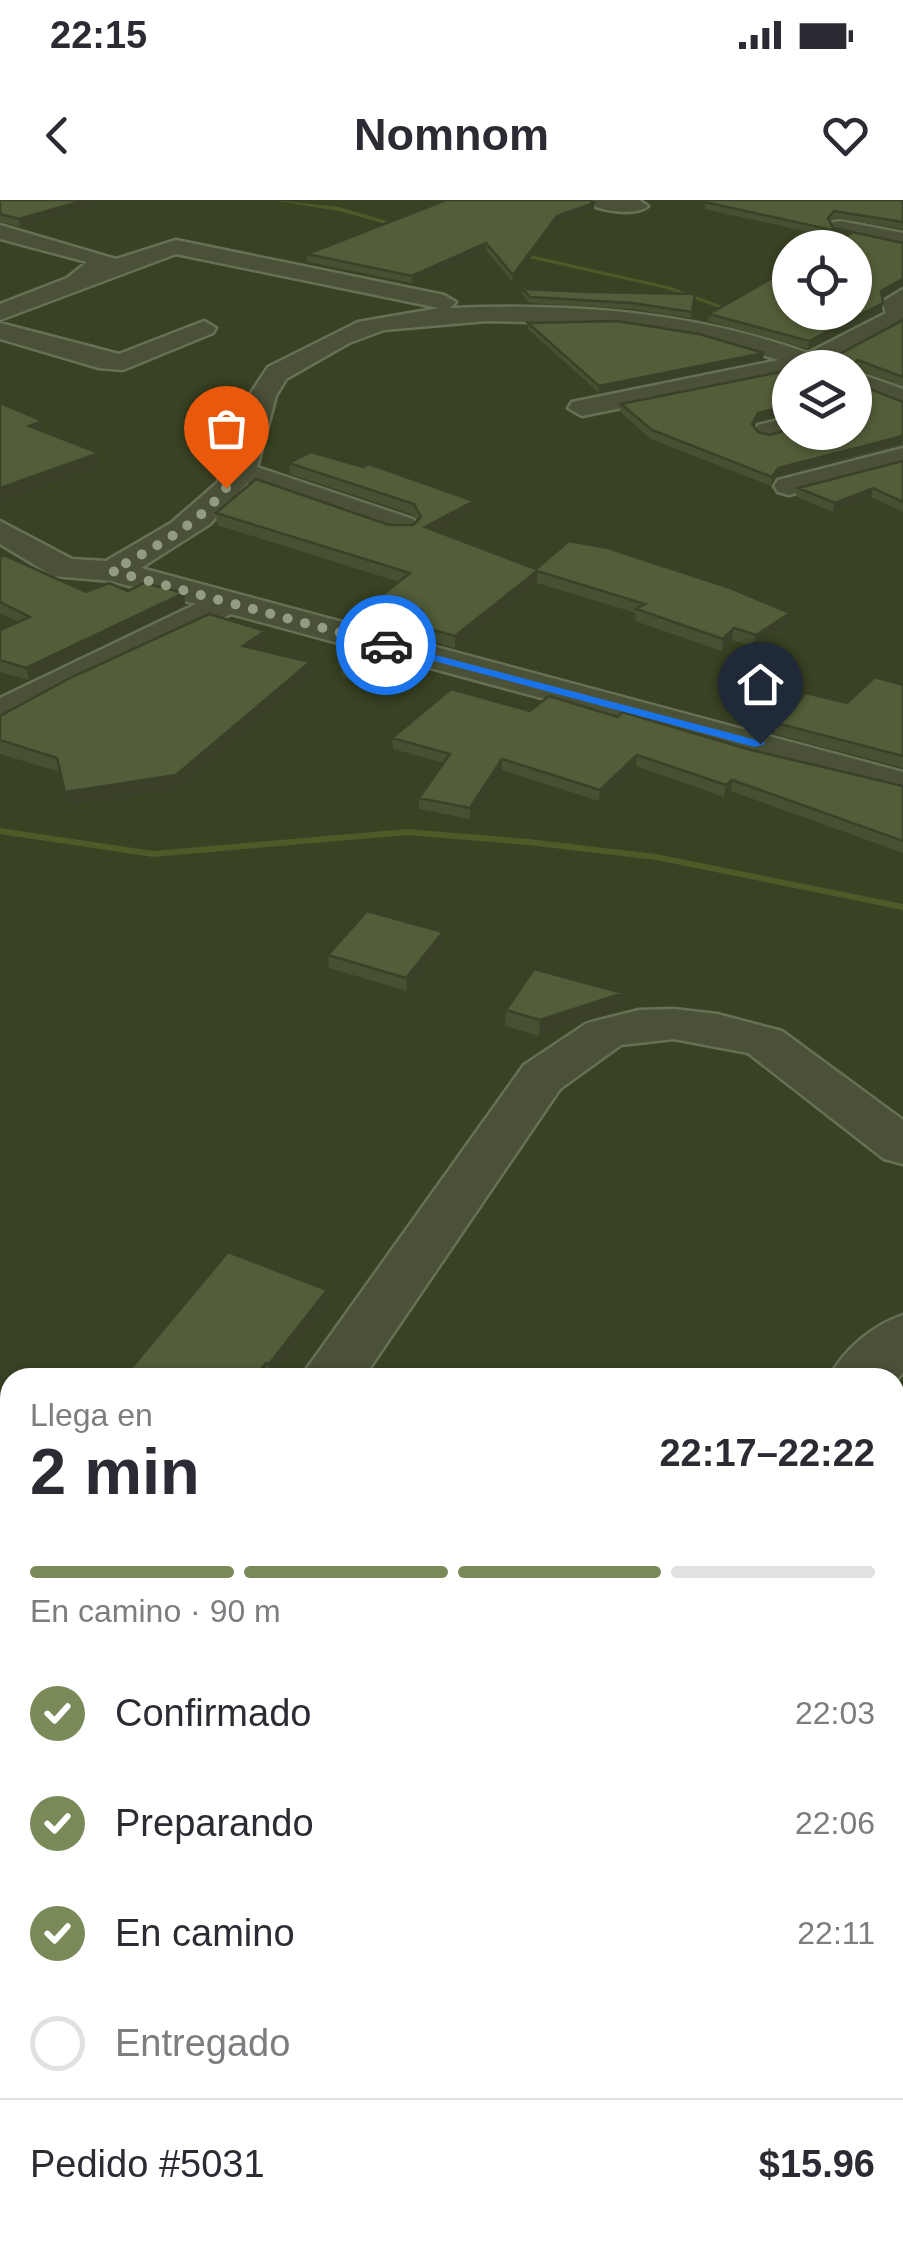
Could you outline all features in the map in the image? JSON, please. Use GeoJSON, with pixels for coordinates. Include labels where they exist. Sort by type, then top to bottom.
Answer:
{"type":"FeatureCollection","features":[{"type":"Feature","properties":{"kind":"street"},"geometry":{"type":"LineString","coordinates":[[593,200],[638,206]]}},
{"type":"Feature","properties":{"kind":"street"},"geometry":{"type":"LineString","coordinates":[[840,228],[903,240]]}},
{"type":"Feature","properties":{"kind":"street"},"geometry":{"type":"LineString","coordinates":[[0,232],[104,260],[60,291]]}},
{"type":"Feature","properties":{"kind":"street"},"geometry":{"type":"LineString","coordinates":[[0,313],[145,255],[176,247],[501,314]]}},
{"type":"Feature","properties":{"kind":"street"},"geometry":{"type":"LineString","coordinates":[[842,350],[903,314],[894,302],[903,296]]}},
{"type":"Feature","properties":{"kind":"street"},"geometry":{"type":"LineString","coordinates":[[112,571],[170,538],[213,506],[240,471],[264,386],[277,373],[378,323],[414,317],[553,311],[638,316],[730,335],[774,350]]}},
{"type":"Feature","properties":{"kind":"street"},"geometry":{"type":"LineString","coordinates":[[0,331],[108,362],[133,359],[204,328]]}},
{"type":"Feature","properties":{"kind":"street"},"geometry":{"type":"LineString","coordinates":[[582,408],[772,373]]}},
{"type":"Feature","properties":{"kind":"street"},"geometry":{"type":"LineString","coordinates":[[872,387],[902,398]]}},
{"type":"Feature","properties":{"kind":"street"},"geometry":{"type":"LineString","coordinates":[[872,405],[902,398]]}},
{"type":"Feature","properties":{"kind":"street"},"geometry":{"type":"LineString","coordinates":[[789,486],[903,458]]}},
{"type":"Feature","properties":{"kind":"street"},"geometry":{"type":"LineString","coordinates":[[240,471],[402,526]]}},
{"type":"Feature","properties":{"kind":"street"},"geometry":{"type":"LineString","coordinates":[[0,530],[65,569],[112,571],[903,784]]}},
{"type":"Feature","properties":{"kind":"street"},"geometry":{"type":"LineString","coordinates":[[0,712],[226,603]]}},
{"type":"Feature","properties":{"kind":"street"},"geometry":{"type":"LineString","coordinates":[[337,1368],[542,1076],[604,1034],[638,1025],[674,1024],[718,1029],[765,1042],[903,1146]]}},
{"type":"Feature","properties":{"kind":"street"},"geometry":{"type":"LineString","coordinates":[[871,1368],[903,1338]]}},
{"type":"Feature","properties":{"kind":"building"},"geometry":{"type":"Polygon","coordinates":[[[0,200],[85,200],[19,219],[0,214],[0,200]]]}},
{"type":"Feature","properties":{"kind":"building"},"geometry":{"type":"Polygon","coordinates":[[[446,200],[594,203],[557,216],[513,275],[486,243],[412,276],[307,254],[446,200]]]}},
{"type":"Feature","properties":{"kind":"building"},"geometry":{"type":"Polygon","coordinates":[[[903,200],[903,222],[834,211],[828,218],[833,228],[842,230],[832,230],[705,202],[903,200]]]}},
{"type":"Feature","properties":{"kind":"building"},"geometry":{"type":"Polygon","coordinates":[[[872,236],[903,243],[903,279],[881,291],[883,303],[872,309],[872,236]]]}},
{"type":"Feature","properties":{"kind":"building"},"geometry":{"type":"Polygon","coordinates":[[[772,278],[772,330],[830,330],[809,341],[709,314],[772,278]]]}},
{"type":"Feature","properties":{"kind":"building"},"geometry":{"type":"Polygon","coordinates":[[[523,289],[695,294],[692,312],[632,303],[530,297],[523,289]]]}},
{"type":"Feature","properties":{"kind":"building"},"geometry":{"type":"Polygon","coordinates":[[[903,320],[903,377],[872,365],[872,350],[847,350],[903,320]]]}},
{"type":"Feature","properties":{"kind":"building"},"geometry":{"type":"Polygon","coordinates":[[[617,321],[699,334],[764,353],[599,386],[528,323],[617,321]]]}},
{"type":"Feature","properties":{"kind":"building"},"geometry":{"type":"Polygon","coordinates":[[[772,374],[772,410],[758,413],[752,424],[758,432],[772,434],[772,450],[848,450],[778,468],[772,477],[652,430],[621,404],[772,374]]]}},
{"type":"Feature","properties":{"kind":"building"},"geometry":{"type":"Polygon","coordinates":[[[872,390],[903,402],[903,436],[872,444],[872,390]]]}},
{"type":"Feature","properties":{"kind":"building"},"geometry":{"type":"Polygon","coordinates":[[[0,403],[43,421],[29,426],[99,453],[0,488],[0,403]]]}},
{"type":"Feature","properties":{"kind":"building"},"geometry":{"type":"Polygon","coordinates":[[[311,452],[363,467],[369,464],[474,501],[425,527],[536,569],[569,541],[608,548],[730,588],[790,613],[756,635],[734,628],[723,639],[636,609],[645,604],[537,571],[455,636],[403,622],[421,610],[377,599],[410,573],[216,513],[256,479],[389,525],[413,525],[421,517],[414,504],[289,463],[311,452]]]}},
{"type":"Feature","properties":{"kind":"building"},"geometry":{"type":"Polygon","coordinates":[[[903,461],[903,502],[873,488],[835,503],[798,488],[903,461]]]}},
{"type":"Feature","properties":{"kind":"building"},"geometry":{"type":"Polygon","coordinates":[[[4,555],[86,592],[109,583],[128,591],[144,583],[184,593],[26,668],[0,660],[0,630],[30,617],[0,602],[0,558],[4,555]]]}},
{"type":"Feature","properties":{"kind":"building"},"geometry":{"type":"Polygon","coordinates":[[[209,614],[265,631],[243,646],[310,662],[176,775],[65,792],[57,758],[0,740],[0,716],[70,678],[209,614]]]}},
{"type":"Feature","properties":{"kind":"building"},"geometry":{"type":"Polygon","coordinates":[[[372,648],[427,663],[397,686],[342,669],[372,648]]]}},
{"type":"Feature","properties":{"kind":"building"},"geometry":{"type":"Polygon","coordinates":[[[875,677],[903,685],[903,756],[776,723],[806,693],[847,703],[875,677]]]}},
{"type":"Feature","properties":{"kind":"building"},"geometry":{"type":"Polygon","coordinates":[[[451,689],[530,711],[549,696],[618,717],[622,712],[751,750],[903,786],[903,841],[732,780],[726,785],[637,755],[600,790],[502,759],[470,808],[419,798],[450,754],[392,738],[451,689]]]}},
{"type":"Feature","properties":{"kind":"building"},"geometry":{"type":"Polygon","coordinates":[[[367,911],[443,932],[406,978],[328,955],[367,911]]]}},
{"type":"Feature","properties":{"kind":"building"},"geometry":{"type":"Polygon","coordinates":[[[534,969],[623,993],[540,1020],[506,1010],[534,969]]]}},
{"type":"Feature","properties":{"kind":"building"},"geometry":{"type":"Polygon","coordinates":[[[228,1252],[327,1290],[262,1368],[131,1368],[228,1252]]]}},
{"type":"Feature","properties":{"kind":"waterway"},"geometry":{"type":"LineString","coordinates":[[276,200],[339,209],[404,227]]}},
{"type":"Feature","properties":{"kind":"waterway"},"geometry":{"type":"LineString","coordinates":[[517,254],[669,288],[738,313]]}},
{"type":"Feature","properties":{"kind":"waterway"},"geometry":{"type":"LineString","coordinates":[[0,831],[153,854],[407,832],[528,842],[656,857],[903,907]]}},
{"type":"Feature","properties":{"kind":"way so far"},"geometry":{"type":"LineString","coordinates":[[226,488],[213,506],[170,538],[112,571],[386,645]]}},
{"type":"Feature","properties":{"kind":"route"},"geometry":{"type":"LineString","coordinates":[[386,645],[760,744]]}}]}
